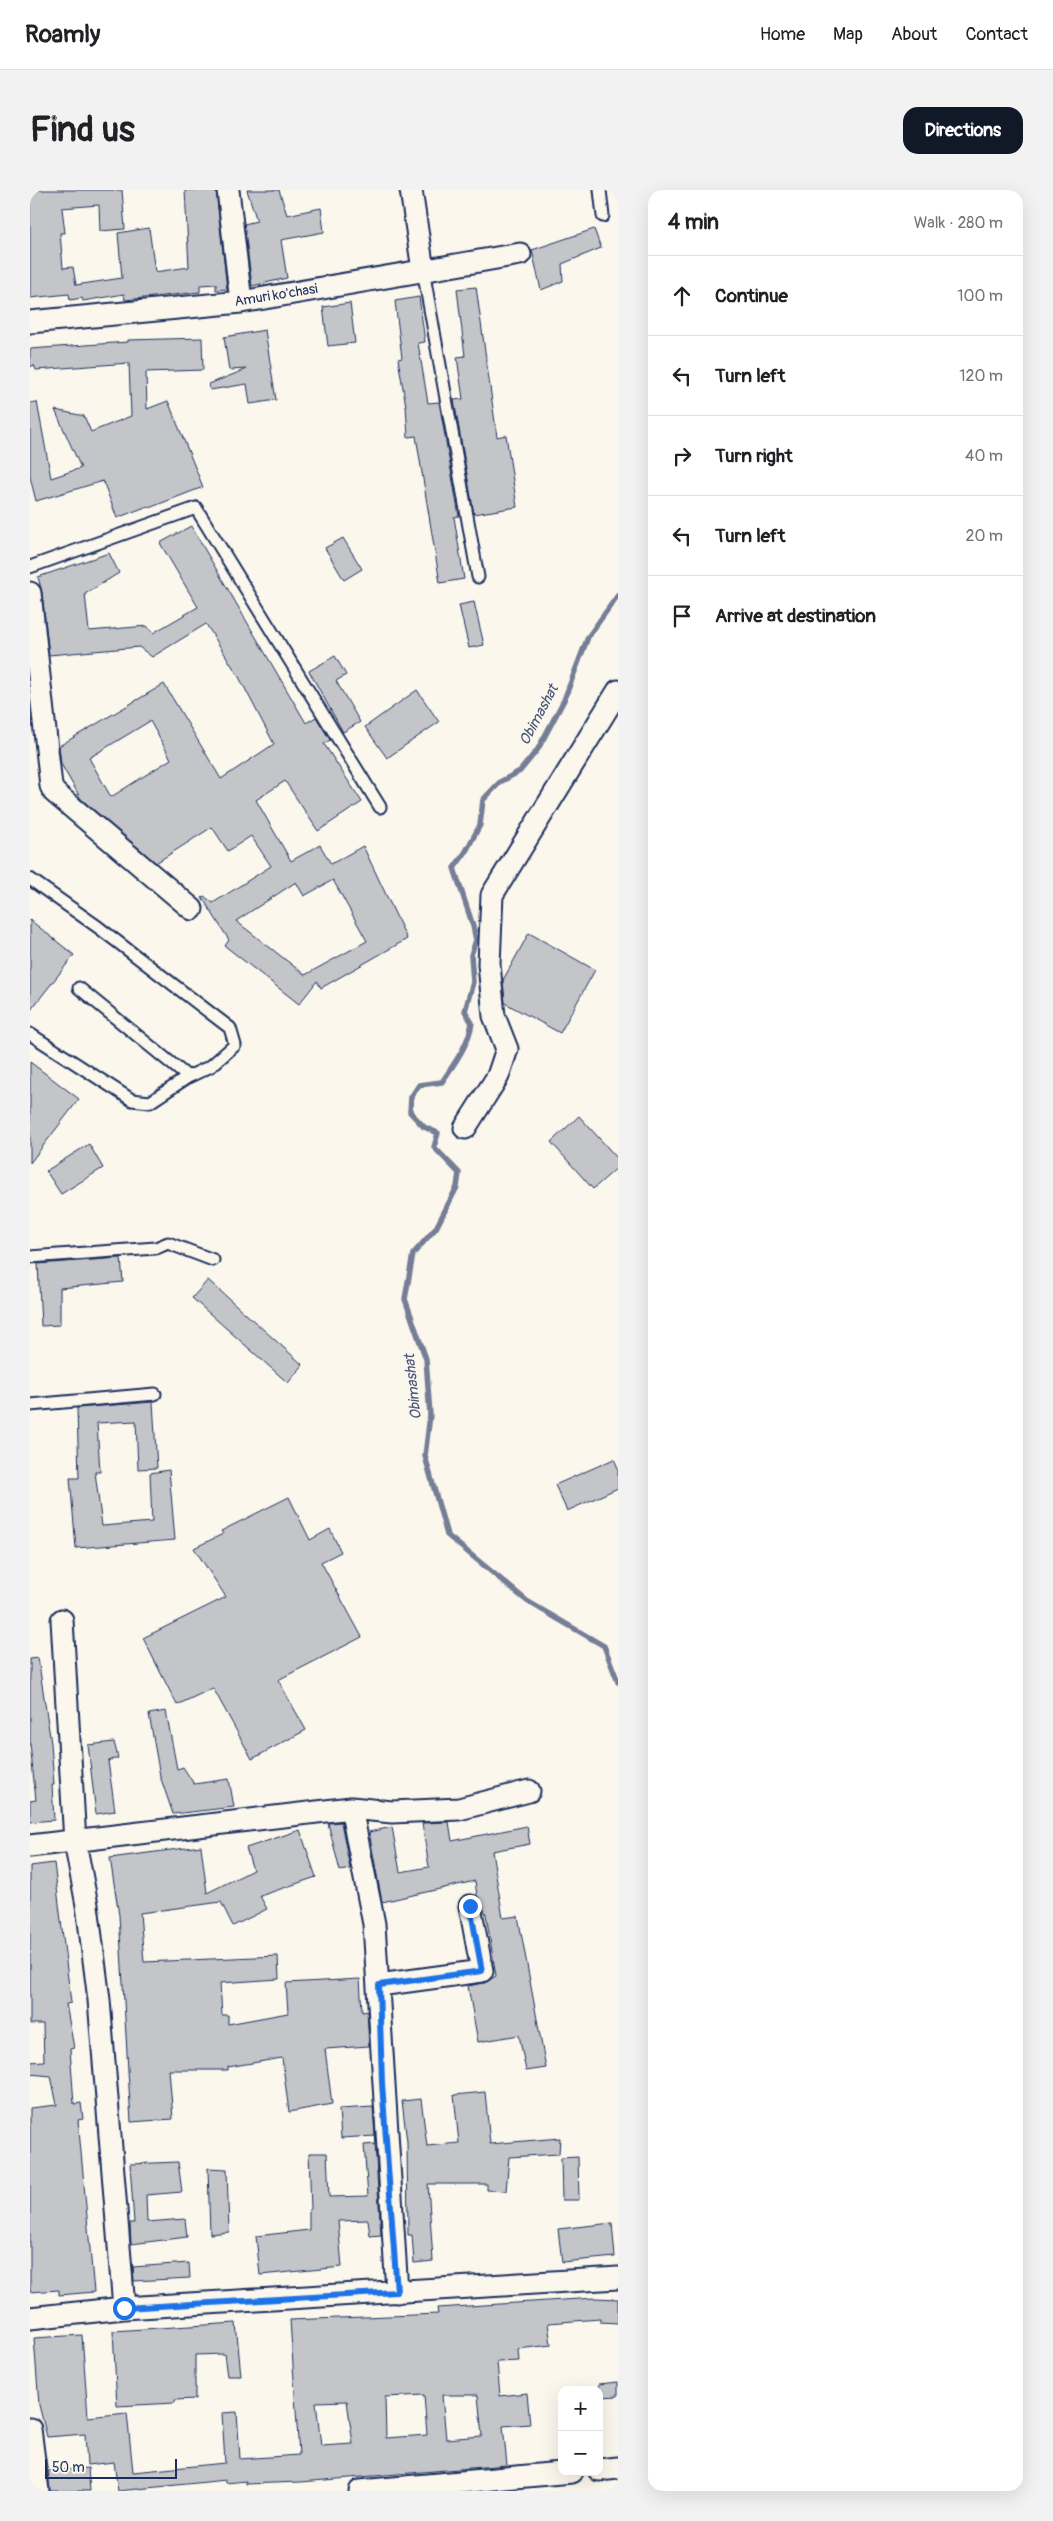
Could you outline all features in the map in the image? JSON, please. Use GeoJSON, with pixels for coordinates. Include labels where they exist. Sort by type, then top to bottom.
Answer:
{"type":"FeatureCollection","features":[{"type":"Feature","properties":{"kind":"street"},"geometry":{"type":"LineString","coordinates":[[228,190],[241,302]]}},
{"type":"Feature","properties":{"kind":"street"},"geometry":{"type":"LineString","coordinates":[[411,190],[423,270]]}},
{"type":"Feature","properties":{"kind":"street","name":"Amuri ko'chasi"},"geometry":{"type":"LineString","coordinates":[[30,322],[241,302],[520,254]]}},
{"type":"Feature","properties":{"kind":"street"},"geometry":{"type":"LineString","coordinates":[[30,593],[51,786],[54,792],[192,909]]}},
{"type":"Feature","properties":{"kind":"street"},"geometry":{"type":"LineString","coordinates":[[465,1128],[498,1076],[507,1049],[494,1016],[488,964],[492,895],[618,691]]}},
{"type":"Feature","properties":{"kind":"street"},"geometry":{"type":"LineString","coordinates":[[62,1620],[75,1842],[87,1905],[99,2000],[124,2308]]}},
{"type":"Feature","properties":{"kind":"street"},"geometry":{"type":"LineString","coordinates":[[30,1846],[352,1808],[392,1812],[459,1809],[529,1791]]}},
{"type":"Feature","properties":{"kind":"street"},"geometry":{"type":"LineString","coordinates":[[352,1808],[374,1924],[379,1985],[382,2083],[397,2292]]}},
{"type":"Feature","properties":{"kind":"street"},"geometry":{"type":"LineString","coordinates":[[379,1985],[482,1971],[470,1906]]}},
{"type":"Feature","properties":{"kind":"street"},"geometry":{"type":"LineString","coordinates":[[30,2318],[124,2308],[618,2278]]}},
{"type":"Feature","properties":{"kind":"street"},"geometry":{"type":"LineString","coordinates":[[30,2429],[35,2488]]}},
{"type":"Feature","properties":{"kind":"street"},"geometry":{"type":"LineString","coordinates":[[603,2470],[618,2468]]}},
{"type":"Feature","properties":{"kind":"street"},"geometry":{"type":"LineString","coordinates":[[360,2491],[558,2473]]}},
{"type":"Feature","properties":{"kind":"lane"},"geometry":{"type":"LineString","coordinates":[[600,190],[603,216]]}},
{"type":"Feature","properties":{"kind":"lane"},"geometry":{"type":"LineString","coordinates":[[423,270],[478,577]]}},
{"type":"Feature","properties":{"kind":"lane"},"geometry":{"type":"LineString","coordinates":[[30,568],[196,508],[380,807]]}},
{"type":"Feature","properties":{"kind":"lane"},"geometry":{"type":"LineString","coordinates":[[30,879],[98,927],[230,1028],[234,1045],[211,1066],[188,1077],[150,1102],[132,1100],[30,1034]]}},
{"type":"Feature","properties":{"kind":"lane"},"geometry":{"type":"LineString","coordinates":[[79,988],[188,1077]]}},
{"type":"Feature","properties":{"kind":"lane"},"geometry":{"type":"LineString","coordinates":[[30,1257],[156,1248],[168,1243],[213,1260]]}},
{"type":"Feature","properties":{"kind":"lane"},"geometry":{"type":"LineString","coordinates":[[30,1405],[155,1394]]}},
{"type":"Feature","properties":{"kind":"building"},"geometry":{"type":"Polygon","coordinates":[[[30,190],[122,190],[125,229],[100,231],[99,205],[62,208],[65,233],[60,233],[63,268],[73,267],[76,285],[122,278],[118,233],[149,228],[155,272],[189,267],[185,190],[216,190],[227,289],[216,290],[216,284],[200,285],[200,292],[125,300],[124,294],[83,301],[82,298],[70,300],[69,294],[30,298],[30,190]]]}},
{"type":"Feature","properties":{"kind":"building"},"geometry":{"type":"Polygon","coordinates":[[[247,190],[279,190],[287,215],[321,208],[324,232],[281,240],[287,278],[252,286],[244,224],[257,221],[247,190]]]}},
{"type":"Feature","properties":{"kind":"building"},"geometry":{"type":"Polygon","coordinates":[[[594,229],[601,248],[562,264],[563,281],[541,290],[532,250],[594,229]]]}},
{"type":"Feature","properties":{"kind":"building"},"geometry":{"type":"Polygon","coordinates":[[[476,287],[497,437],[506,435],[517,507],[474,514],[454,400],[463,399],[457,357],[465,356],[457,289],[476,287]]]}},
{"type":"Feature","properties":{"kind":"building"},"geometry":{"type":"Polygon","coordinates":[[[419,297],[425,342],[418,343],[428,403],[439,402],[459,516],[454,517],[464,579],[440,583],[416,436],[408,437],[406,406],[398,359],[402,358],[395,301],[419,297]]]}},
{"type":"Feature","properties":{"kind":"building"},"geometry":{"type":"Polygon","coordinates":[[[350,303],[355,343],[328,346],[323,307],[350,303]]]}},
{"type":"Feature","properties":{"kind":"building"},"geometry":{"type":"Polygon","coordinates":[[[265,330],[276,400],[250,404],[247,384],[210,390],[209,384],[247,369],[229,370],[224,337],[265,330]]]}},
{"type":"Feature","properties":{"kind":"building"},"geometry":{"type":"Polygon","coordinates":[[[202,338],[203,370],[146,372],[147,409],[168,401],[203,487],[117,518],[103,481],[36,501],[30,477],[30,403],[37,402],[51,478],[81,468],[55,410],[84,416],[91,432],[131,416],[129,363],[36,370],[34,365],[30,367],[30,349],[128,342],[128,340],[202,338]]]}},
{"type":"Feature","properties":{"kind":"building"},"geometry":{"type":"Polygon","coordinates":[[[191,526],[306,723],[316,717],[330,740],[324,744],[362,802],[318,831],[285,781],[256,800],[291,861],[320,845],[331,864],[363,846],[407,939],[321,988],[317,981],[299,1004],[225,946],[229,940],[202,897],[204,896],[213,903],[271,866],[251,836],[228,851],[212,827],[156,863],[81,799],[61,764],[59,746],[164,684],[221,779],[274,744],[239,677],[206,624],[152,657],[139,647],[49,655],[42,592],[38,577],[109,553],[119,573],[85,594],[89,631],[147,626],[153,633],[198,607],[160,543],[191,526]],[[150,721],[89,758],[111,797],[171,759],[150,721]],[[333,880],[304,896],[296,882],[236,921],[305,975],[367,941],[333,880]]]}},
{"type":"Feature","properties":{"kind":"building"},"geometry":{"type":"Polygon","coordinates":[[[343,538],[362,569],[344,580],[325,548],[343,538]]]}},
{"type":"Feature","properties":{"kind":"building"},"geometry":{"type":"Polygon","coordinates":[[[474,602],[484,645],[469,648],[459,605],[474,602]]]}},
{"type":"Feature","properties":{"kind":"building"},"geometry":{"type":"Polygon","coordinates":[[[335,656],[346,675],[336,681],[360,722],[343,732],[309,671],[335,656]]]}},
{"type":"Feature","properties":{"kind":"building"},"geometry":{"type":"Polygon","coordinates":[[[417,690],[439,722],[387,758],[365,727],[417,690]]]}},
{"type":"Feature","properties":{"kind":"building"},"geometry":{"type":"Polygon","coordinates":[[[30,920],[74,955],[30,1011],[30,920]]]}},
{"type":"Feature","properties":{"kind":"building"},"geometry":{"type":"Polygon","coordinates":[[[529,933],[595,970],[560,1033],[505,1003],[503,980],[529,933]]]}},
{"type":"Feature","properties":{"kind":"building"},"geometry":{"type":"Polygon","coordinates":[[[30,1062],[79,1099],[30,1163],[30,1062]]]}},
{"type":"Feature","properties":{"kind":"building"},"geometry":{"type":"Polygon","coordinates":[[[579,1116],[618,1159],[618,1167],[593,1189],[551,1142],[579,1116]]]}},
{"type":"Feature","properties":{"kind":"building"},"geometry":{"type":"Polygon","coordinates":[[[89,1144],[103,1168],[61,1194],[46,1171],[89,1144]]]}},
{"type":"Feature","properties":{"kind":"building"},"geometry":{"type":"Polygon","coordinates":[[[121,1258],[123,1282],[60,1288],[60,1325],[41,1326],[38,1264],[121,1258]]]}},
{"type":"Feature","properties":{"kind":"building"},"geometry":{"type":"Polygon","coordinates":[[[208,1280],[303,1365],[288,1383],[192,1298],[208,1280]]]}},
{"type":"Feature","properties":{"kind":"building"},"geometry":{"type":"Polygon","coordinates":[[[153,1402],[157,1468],[138,1469],[136,1421],[97,1423],[100,1472],[95,1472],[102,1526],[152,1522],[150,1473],[169,1470],[175,1540],[76,1548],[70,1478],[79,1478],[77,1408],[153,1402]]]}},
{"type":"Feature","properties":{"kind":"building"},"geometry":{"type":"Polygon","coordinates":[[[614,1459],[618,1468],[618,1488],[567,1511],[555,1485],[614,1459]]]}},
{"type":"Feature","properties":{"kind":"building"},"geometry":{"type":"Polygon","coordinates":[[[289,1497],[310,1540],[330,1529],[341,1552],[321,1562],[362,1637],[278,1680],[306,1730],[252,1759],[213,1688],[177,1705],[143,1638],[226,1597],[194,1548],[223,1534],[221,1531],[289,1497]]]}},
{"type":"Feature","properties":{"kind":"building"},"geometry":{"type":"Polygon","coordinates":[[[38,1658],[51,1743],[54,1820],[30,1822],[30,1801],[36,1800],[30,1744],[30,1659],[38,1658]]]}},
{"type":"Feature","properties":{"kind":"building"},"geometry":{"type":"Polygon","coordinates":[[[166,1711],[177,1769],[183,1767],[194,1784],[229,1779],[234,1807],[173,1814],[160,1776],[149,1714],[166,1711]]]}},
{"type":"Feature","properties":{"kind":"building"},"geometry":{"type":"Polygon","coordinates":[[[114,1742],[118,1758],[108,1761],[115,1811],[96,1814],[88,1745],[114,1742]]]}},
{"type":"Feature","properties":{"kind":"building"},"geometry":{"type":"Polygon","coordinates":[[[341,1822],[350,1869],[340,1871],[328,1823],[341,1822]]]}},
{"type":"Feature","properties":{"kind":"building"},"geometry":{"type":"Polygon","coordinates":[[[449,1822],[452,1841],[527,1826],[530,1844],[492,1851],[503,1918],[518,1916],[546,2068],[526,2071],[519,2035],[478,2042],[468,1986],[484,1983],[496,1976],[486,1914],[477,1896],[475,1881],[382,1902],[369,1832],[392,1827],[400,1872],[429,1867],[422,1823],[449,1822]]]}},
{"type":"Feature","properties":{"kind":"building"},"geometry":{"type":"Polygon","coordinates":[[[300,1830],[316,1877],[260,1896],[267,1909],[233,1926],[221,1902],[140,1913],[144,1962],[278,1956],[279,1979],[220,1983],[222,2015],[228,2015],[228,2024],[288,2013],[286,1983],[360,1979],[362,2012],[367,2011],[369,2046],[325,2049],[332,2104],[289,2112],[282,2058],[228,2067],[228,2070],[169,2070],[173,2119],[131,2122],[119,1915],[110,1858],[201,1846],[207,1893],[253,1870],[246,1848],[300,1830]]]}},
{"type":"Feature","properties":{"kind":"building"},"geometry":{"type":"Polygon","coordinates":[[[54,1863],[71,2003],[66,2004],[74,2048],[70,2049],[74,2104],[81,2103],[83,2119],[78,2120],[94,2292],[59,2295],[59,2290],[30,2292],[30,2108],[57,2105],[51,2076],[30,2074],[30,2062],[44,2061],[43,2024],[30,2024],[30,1866],[54,1863]]]}},
{"type":"Feature","properties":{"kind":"building"},"geometry":{"type":"Polygon","coordinates":[[[485,2092],[490,2144],[560,2138],[559,2154],[509,2157],[506,2191],[487,2190],[487,2184],[428,2184],[433,2261],[414,2263],[412,2235],[408,2235],[407,2142],[402,2101],[421,2099],[427,2146],[459,2143],[454,2095],[485,2092]]]}},
{"type":"Feature","properties":{"kind":"building"},"geometry":{"type":"Polygon","coordinates":[[[373,2107],[375,2136],[341,2138],[339,2109],[373,2107]]]}},
{"type":"Feature","properties":{"kind":"building"},"geometry":{"type":"Polygon","coordinates":[[[375,2144],[381,2235],[370,2236],[368,2220],[338,2221],[342,2267],[260,2275],[256,2236],[309,2230],[309,2209],[311,2209],[309,2153],[327,2153],[329,2197],[368,2196],[364,2145],[375,2144]]]}},
{"type":"Feature","properties":{"kind":"building"},"geometry":{"type":"Polygon","coordinates":[[[578,2157],[579,2200],[562,2200],[561,2158],[578,2157]]]}},
{"type":"Feature","properties":{"kind":"building"},"geometry":{"type":"Polygon","coordinates":[[[178,2162],[182,2192],[146,2195],[147,2222],[185,2219],[187,2237],[131,2244],[130,2223],[134,2223],[130,2164],[178,2162]]]}},
{"type":"Feature","properties":{"kind":"building"},"geometry":{"type":"Polygon","coordinates":[[[208,2168],[227,2169],[229,2232],[210,2234],[208,2168]]]}},
{"type":"Feature","properties":{"kind":"building"},"geometry":{"type":"Polygon","coordinates":[[[612,2223],[615,2257],[562,2262],[558,2229],[612,2223]]]}},
{"type":"Feature","properties":{"kind":"building"},"geometry":{"type":"Polygon","coordinates":[[[189,2263],[190,2278],[134,2281],[133,2267],[189,2263]]]}},
{"type":"Feature","properties":{"kind":"building"},"geometry":{"type":"Polygon","coordinates":[[[595,2298],[618,2299],[618,2323],[600,2322],[600,2319],[548,2323],[551,2345],[518,2349],[519,2361],[497,2362],[500,2396],[527,2393],[530,2424],[503,2426],[507,2465],[301,2482],[246,2484],[246,2481],[226,2483],[226,2480],[118,2491],[114,2462],[87,2465],[85,2434],[47,2437],[39,2405],[34,2338],[82,2335],[88,2417],[127,2413],[133,2472],[225,2463],[222,2413],[237,2412],[240,2459],[299,2455],[290,2320],[438,2314],[437,2308],[595,2298]],[[424,2395],[385,2397],[386,2438],[427,2435],[424,2395]],[[442,2395],[446,2439],[482,2436],[478,2395],[442,2395]],[[347,2401],[316,2402],[321,2446],[353,2444],[347,2401]]]}},
{"type":"Feature","properties":{"kind":"building"},"geometry":{"type":"Polygon","coordinates":[[[236,2323],[241,2376],[227,2376],[224,2354],[195,2355],[195,2399],[175,2400],[175,2403],[117,2406],[113,2331],[236,2323]]]}},
{"type":"Feature","properties":{"kind":"building"},"geometry":{"type":"Polygon","coordinates":[[[618,2382],[618,2396],[603,2397],[603,2386],[599,2386],[599,2384],[618,2382]]]}},
{"type":"Feature","properties":{"kind":"building"},"geometry":{"type":"Polygon","coordinates":[[[88,2468],[90,2491],[50,2491],[48,2471],[88,2468]]]}},
{"type":"Feature","properties":{"kind":"waterway","name":"Obimashat"},"geometry":{"type":"LineString","coordinates":[[618,595],[588,637],[564,700],[538,749],[520,771],[500,782],[483,800],[480,825],[465,853],[454,868],[476,940],[471,955],[473,982],[465,1011],[472,1023],[464,1047],[442,1082],[419,1085],[411,1097],[410,1112],[424,1127],[438,1133],[434,1147],[459,1173],[457,1187],[436,1228],[413,1254],[405,1299],[426,1359],[430,1415],[425,1456],[447,1535],[527,1601],[604,1646],[618,1682]]}},
{"type":"Feature","properties":{"kind":"route"},"geometry":{"type":"LineString","coordinates":[[124,2308],[397,2292],[382,2083],[379,1985],[482,1971],[470,1906]]}}]}
